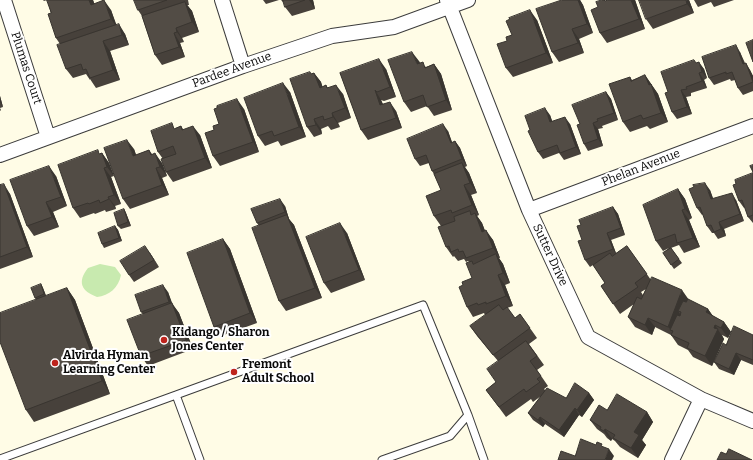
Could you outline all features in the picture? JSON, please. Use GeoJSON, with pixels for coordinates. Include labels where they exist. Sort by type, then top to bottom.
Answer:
{"type":"FeatureCollection","features":[{"type":"Feature","properties":{"kind":"street","name":"Plumas Court"},"geometry":{"type":"LineString","coordinates":[[4,0],[48,137]]}},
{"type":"Feature","properties":{"kind":"street"},"geometry":{"type":"LineString","coordinates":[[222,0],[243,66]]}},
{"type":"Feature","properties":{"kind":"street","name":"Pardee Avenue"},"geometry":{"type":"LineString","coordinates":[[0,155],[243,66],[332,36],[394,27],[448,3],[468,0]]}},
{"type":"Feature","properties":{"kind":"street","name":"Sutter Drive"},"geometry":{"type":"LineString","coordinates":[[448,3],[529,210],[588,337],[701,399],[753,421]]}},
{"type":"Feature","properties":{"kind":"street","name":"Phelan Avenue"},"geometry":{"type":"LineString","coordinates":[[529,210],[753,126]]}},
{"type":"Feature","properties":{"kind":"street"},"geometry":{"type":"LineString","coordinates":[[672,460],[701,399]]}},
{"type":"Feature","properties":{"kind":"lane"},"geometry":{"type":"LineString","coordinates":[[0,459],[423,305],[468,415],[484,460]]}},
{"type":"Feature","properties":{"kind":"lane"},"geometry":{"type":"LineString","coordinates":[[176,395],[200,460]]}},
{"type":"Feature","properties":{"kind":"lane"},"geometry":{"type":"LineString","coordinates":[[382,460],[450,436],[468,415]]}},
{"type":"Feature","properties":{"kind":"green space"},"geometry":{"type":"Polygon","coordinates":[[[100,264],[115,267],[121,275],[116,287],[113,290],[106,295],[97,297],[84,289],[82,282],[88,268],[100,264]]]}},
{"type":"Feature","properties":{"kind":"building"},"geometry":{"type":"Polygon","coordinates":[[[47,0],[89,0],[91,5],[104,0],[111,19],[56,38],[48,14],[51,13],[47,0]]]}},
{"type":"Feature","properties":{"kind":"building"},"geometry":{"type":"Polygon","coordinates":[[[134,0],[167,0],[138,10],[134,0]]]}},
{"type":"Feature","properties":{"kind":"building"},"geometry":{"type":"Polygon","coordinates":[[[283,0],[305,0],[285,7],[283,0]]]}},
{"type":"Feature","properties":{"kind":"building"},"geometry":{"type":"Polygon","coordinates":[[[562,0],[578,0],[587,24],[572,29],[578,43],[552,52],[536,9],[562,0]]]}},
{"type":"Feature","properties":{"kind":"building"},"geometry":{"type":"Polygon","coordinates":[[[602,0],[631,0],[639,19],[600,33],[591,10],[598,7],[596,2],[602,0]]]}},
{"type":"Feature","properties":{"kind":"building"},"geometry":{"type":"Polygon","coordinates":[[[639,0],[686,0],[687,4],[646,19],[639,0]]]}},
{"type":"Feature","properties":{"kind":"building"},"geometry":{"type":"Polygon","coordinates":[[[185,2],[192,22],[176,28],[177,32],[174,33],[179,47],[155,55],[142,16],[185,2]]]}},
{"type":"Feature","properties":{"kind":"building"},"geometry":{"type":"Polygon","coordinates":[[[530,10],[546,53],[506,68],[497,44],[507,41],[506,37],[512,35],[506,21],[510,19],[509,18],[530,10]]]}},
{"type":"Feature","properties":{"kind":"building"},"geometry":{"type":"Polygon","coordinates":[[[119,24],[122,35],[103,41],[113,70],[90,78],[86,69],[83,70],[81,64],[66,69],[57,45],[119,24]]]}},
{"type":"Feature","properties":{"kind":"building"},"geometry":{"type":"Polygon","coordinates":[[[753,40],[753,62],[746,43],[753,40]]]}},
{"type":"Feature","properties":{"kind":"building"},"geometry":{"type":"Polygon","coordinates":[[[736,45],[743,64],[746,63],[753,82],[738,88],[732,72],[726,74],[726,72],[709,78],[702,57],[736,45]]]}},
{"type":"Feature","properties":{"kind":"building"},"geometry":{"type":"Polygon","coordinates":[[[412,52],[417,64],[423,62],[425,68],[434,64],[446,100],[427,107],[423,95],[404,102],[388,60],[412,52]]]}},
{"type":"Feature","properties":{"kind":"building"},"geometry":{"type":"Polygon","coordinates":[[[379,59],[390,87],[377,92],[375,90],[380,105],[390,102],[396,118],[361,130],[340,73],[379,59]]]}},
{"type":"Feature","properties":{"kind":"building"},"geometry":{"type":"Polygon","coordinates":[[[694,60],[696,63],[699,62],[702,72],[699,73],[702,81],[686,87],[687,89],[681,90],[687,107],[672,112],[665,93],[668,92],[661,72],[694,60]]]}},
{"type":"Feature","properties":{"kind":"building"},"geometry":{"type":"Polygon","coordinates":[[[310,72],[311,74],[314,73],[320,88],[326,85],[327,88],[336,85],[345,108],[332,113],[333,117],[324,120],[323,116],[314,119],[316,125],[307,127],[290,79],[310,72]]]}},
{"type":"Feature","properties":{"kind":"building"},"geometry":{"type":"Polygon","coordinates":[[[645,75],[649,85],[651,84],[661,113],[643,119],[641,115],[623,122],[609,84],[630,77],[631,81],[645,75]]]}},
{"type":"Feature","properties":{"kind":"building"},"geometry":{"type":"Polygon","coordinates":[[[283,83],[299,127],[274,136],[272,131],[258,136],[244,98],[283,83]]]}},
{"type":"Feature","properties":{"kind":"building"},"geometry":{"type":"Polygon","coordinates":[[[606,92],[614,113],[597,119],[598,121],[593,123],[598,139],[584,144],[577,125],[580,124],[572,105],[606,92]]]}},
{"type":"Feature","properties":{"kind":"building"},"geometry":{"type":"Polygon","coordinates":[[[237,99],[253,142],[213,156],[205,133],[214,130],[213,126],[219,124],[214,109],[217,108],[217,106],[237,99]]]}},
{"type":"Feature","properties":{"kind":"building"},"geometry":{"type":"Polygon","coordinates":[[[545,108],[550,122],[565,117],[576,147],[560,153],[557,145],[538,152],[528,131],[530,130],[525,116],[545,108]]]}},
{"type":"Feature","properties":{"kind":"building"},"geometry":{"type":"Polygon","coordinates":[[[172,123],[174,129],[181,126],[182,130],[193,126],[205,158],[166,172],[161,159],[176,154],[173,146],[158,152],[151,131],[172,123]]]}},
{"type":"Feature","properties":{"kind":"building"},"geometry":{"type":"Polygon","coordinates":[[[443,124],[451,143],[455,141],[462,159],[432,171],[426,155],[415,159],[407,139],[443,124]]]}},
{"type":"Feature","properties":{"kind":"building"},"geometry":{"type":"Polygon","coordinates":[[[127,140],[133,156],[149,150],[151,155],[155,153],[160,167],[156,168],[162,185],[123,199],[104,148],[127,140]]]}},
{"type":"Feature","properties":{"kind":"building"},"geometry":{"type":"Polygon","coordinates":[[[98,150],[99,154],[102,153],[107,167],[104,168],[114,195],[108,197],[109,199],[100,203],[99,200],[73,208],[58,165],[98,150]]]}},
{"type":"Feature","properties":{"kind":"building"},"geometry":{"type":"Polygon","coordinates":[[[462,163],[470,183],[464,185],[472,205],[452,213],[451,210],[434,216],[426,196],[441,190],[434,174],[462,163]]]}},
{"type":"Feature","properties":{"kind":"building"},"geometry":{"type":"Polygon","coordinates":[[[753,165],[753,172],[750,166],[753,165]]]}},
{"type":"Feature","properties":{"kind":"building"},"geometry":{"type":"Polygon","coordinates":[[[49,166],[61,197],[46,202],[52,217],[27,226],[10,180],[49,166]]]}},
{"type":"Feature","properties":{"kind":"building"},"geometry":{"type":"Polygon","coordinates":[[[753,173],[753,215],[748,217],[742,200],[739,201],[733,185],[736,184],[735,180],[753,173]]]}},
{"type":"Feature","properties":{"kind":"building"},"geometry":{"type":"Polygon","coordinates":[[[705,183],[711,199],[732,193],[740,214],[719,222],[721,229],[714,232],[711,225],[707,226],[700,207],[697,208],[689,189],[694,187],[693,185],[705,183]]]}},
{"type":"Feature","properties":{"kind":"building"},"geometry":{"type":"Polygon","coordinates":[[[4,184],[27,247],[0,257],[0,185],[4,184]]]}},
{"type":"Feature","properties":{"kind":"building"},"geometry":{"type":"Polygon","coordinates":[[[678,189],[685,209],[682,210],[693,238],[677,243],[675,234],[656,241],[643,205],[678,189]]]}},
{"type":"Feature","properties":{"kind":"building"},"geometry":{"type":"Polygon","coordinates":[[[280,199],[285,212],[257,223],[251,209],[280,199]]]}},
{"type":"Feature","properties":{"kind":"building"},"geometry":{"type":"Polygon","coordinates":[[[613,207],[621,228],[607,233],[613,249],[585,260],[578,241],[582,240],[577,226],[581,225],[579,220],[613,207]]]}},
{"type":"Feature","properties":{"kind":"building"},"geometry":{"type":"Polygon","coordinates":[[[124,209],[128,222],[118,226],[114,213],[124,209]]]}},
{"type":"Feature","properties":{"kind":"building"},"geometry":{"type":"Polygon","coordinates":[[[470,211],[471,215],[475,213],[482,232],[486,230],[493,248],[466,258],[463,251],[459,252],[458,249],[451,252],[449,246],[446,247],[438,227],[455,221],[454,217],[470,211]]]}},
{"type":"Feature","properties":{"kind":"building"},"geometry":{"type":"Polygon","coordinates":[[[287,215],[315,288],[279,301],[252,228],[287,215]]]}},
{"type":"Feature","properties":{"kind":"building"},"geometry":{"type":"Polygon","coordinates":[[[340,223],[359,270],[324,283],[306,237],[340,223]]]}},
{"type":"Feature","properties":{"kind":"building"},"geometry":{"type":"Polygon","coordinates":[[[115,226],[119,238],[102,244],[98,233],[115,226]]]}},
{"type":"Feature","properties":{"kind":"building"},"geometry":{"type":"Polygon","coordinates":[[[223,239],[250,313],[214,327],[187,253],[223,239]]]}},
{"type":"Feature","properties":{"kind":"building"},"geometry":{"type":"Polygon","coordinates":[[[145,246],[154,260],[129,275],[120,261],[145,246]]]}},
{"type":"Feature","properties":{"kind":"building"},"geometry":{"type":"Polygon","coordinates":[[[627,246],[647,274],[635,283],[638,287],[613,304],[601,286],[605,283],[593,265],[610,253],[612,256],[627,246]]]}},
{"type":"Feature","properties":{"kind":"building"},"geometry":{"type":"Polygon","coordinates":[[[671,248],[679,259],[671,265],[663,253],[671,248]]]}},
{"type":"Feature","properties":{"kind":"building"},"geometry":{"type":"Polygon","coordinates":[[[496,254],[503,273],[498,275],[506,296],[486,304],[486,302],[478,305],[477,303],[467,307],[459,287],[463,285],[462,282],[472,278],[466,263],[472,261],[473,264],[496,254]]]}},
{"type":"Feature","properties":{"kind":"building"},"geometry":{"type":"Polygon","coordinates":[[[652,277],[682,290],[668,327],[648,318],[645,325],[628,317],[637,297],[641,299],[652,277]]]}},
{"type":"Feature","properties":{"kind":"building"},"geometry":{"type":"Polygon","coordinates":[[[41,284],[44,294],[35,298],[31,288],[41,284]]]}},
{"type":"Feature","properties":{"kind":"building"},"geometry":{"type":"Polygon","coordinates":[[[163,285],[169,302],[141,312],[135,295],[163,285]]]}},
{"type":"Feature","properties":{"kind":"building","name":"Alvirda Hyman Learning Center"},"geometry":{"type":"Polygon","coordinates":[[[67,288],[102,381],[26,410],[0,342],[0,313],[67,288]]]}},
{"type":"Feature","properties":{"kind":"building"},"geometry":{"type":"Polygon","coordinates":[[[688,299],[708,309],[706,312],[724,322],[721,328],[715,325],[714,328],[718,329],[705,356],[687,348],[689,343],[671,335],[673,331],[670,330],[677,315],[680,316],[681,312],[678,311],[683,301],[686,302],[688,299]]]}},
{"type":"Feature","properties":{"kind":"building","name":"Kidango / Sharon Jones Center"},"geometry":{"type":"Polygon","coordinates":[[[172,303],[186,340],[141,356],[127,320],[172,303]]]}},
{"type":"Feature","properties":{"kind":"building"},"geometry":{"type":"Polygon","coordinates":[[[499,305],[503,310],[507,307],[515,318],[520,314],[530,328],[493,355],[470,326],[499,305]]]}},
{"type":"Feature","properties":{"kind":"building"},"geometry":{"type":"Polygon","coordinates":[[[734,326],[753,335],[753,360],[736,353],[729,369],[714,362],[723,343],[726,345],[734,326]]]}},
{"type":"Feature","properties":{"kind":"building"},"geometry":{"type":"Polygon","coordinates":[[[526,341],[537,356],[530,361],[541,376],[537,379],[540,382],[526,392],[524,389],[499,407],[486,390],[496,382],[487,369],[526,341]]]}},
{"type":"Feature","properties":{"kind":"building"},"geometry":{"type":"Polygon","coordinates":[[[575,383],[589,393],[577,410],[575,408],[559,430],[540,417],[538,420],[528,413],[547,388],[566,398],[575,383]]]}},
{"type":"Feature","properties":{"kind":"building"},"geometry":{"type":"Polygon","coordinates":[[[617,394],[647,412],[634,432],[639,435],[631,448],[613,438],[615,435],[605,429],[604,431],[600,429],[601,427],[590,420],[599,405],[607,410],[617,394]]]}},
{"type":"Feature","properties":{"kind":"building"},"geometry":{"type":"Polygon","coordinates":[[[581,439],[596,445],[597,442],[602,444],[601,446],[609,449],[605,460],[558,460],[561,451],[575,456],[581,439]]]}},
{"type":"Feature","properties":{"kind":"building"},"geometry":{"type":"Polygon","coordinates":[[[729,449],[752,460],[717,460],[721,452],[726,454],[729,449]]]}},
{"type":"Feature","properties":{"kind":"place","name":"Kidango / Sharon Jones Center"},"geometry":{"type":"Point","coordinates":[164,340]}},
{"type":"Feature","properties":{"kind":"place","name":"Alvirda Hyman Learning Center"},"geometry":{"type":"Point","coordinates":[55,363]}},
{"type":"Feature","properties":{"kind":"place","name":"Fremont Adult School"},"geometry":{"type":"Point","coordinates":[234,372]}}]}
